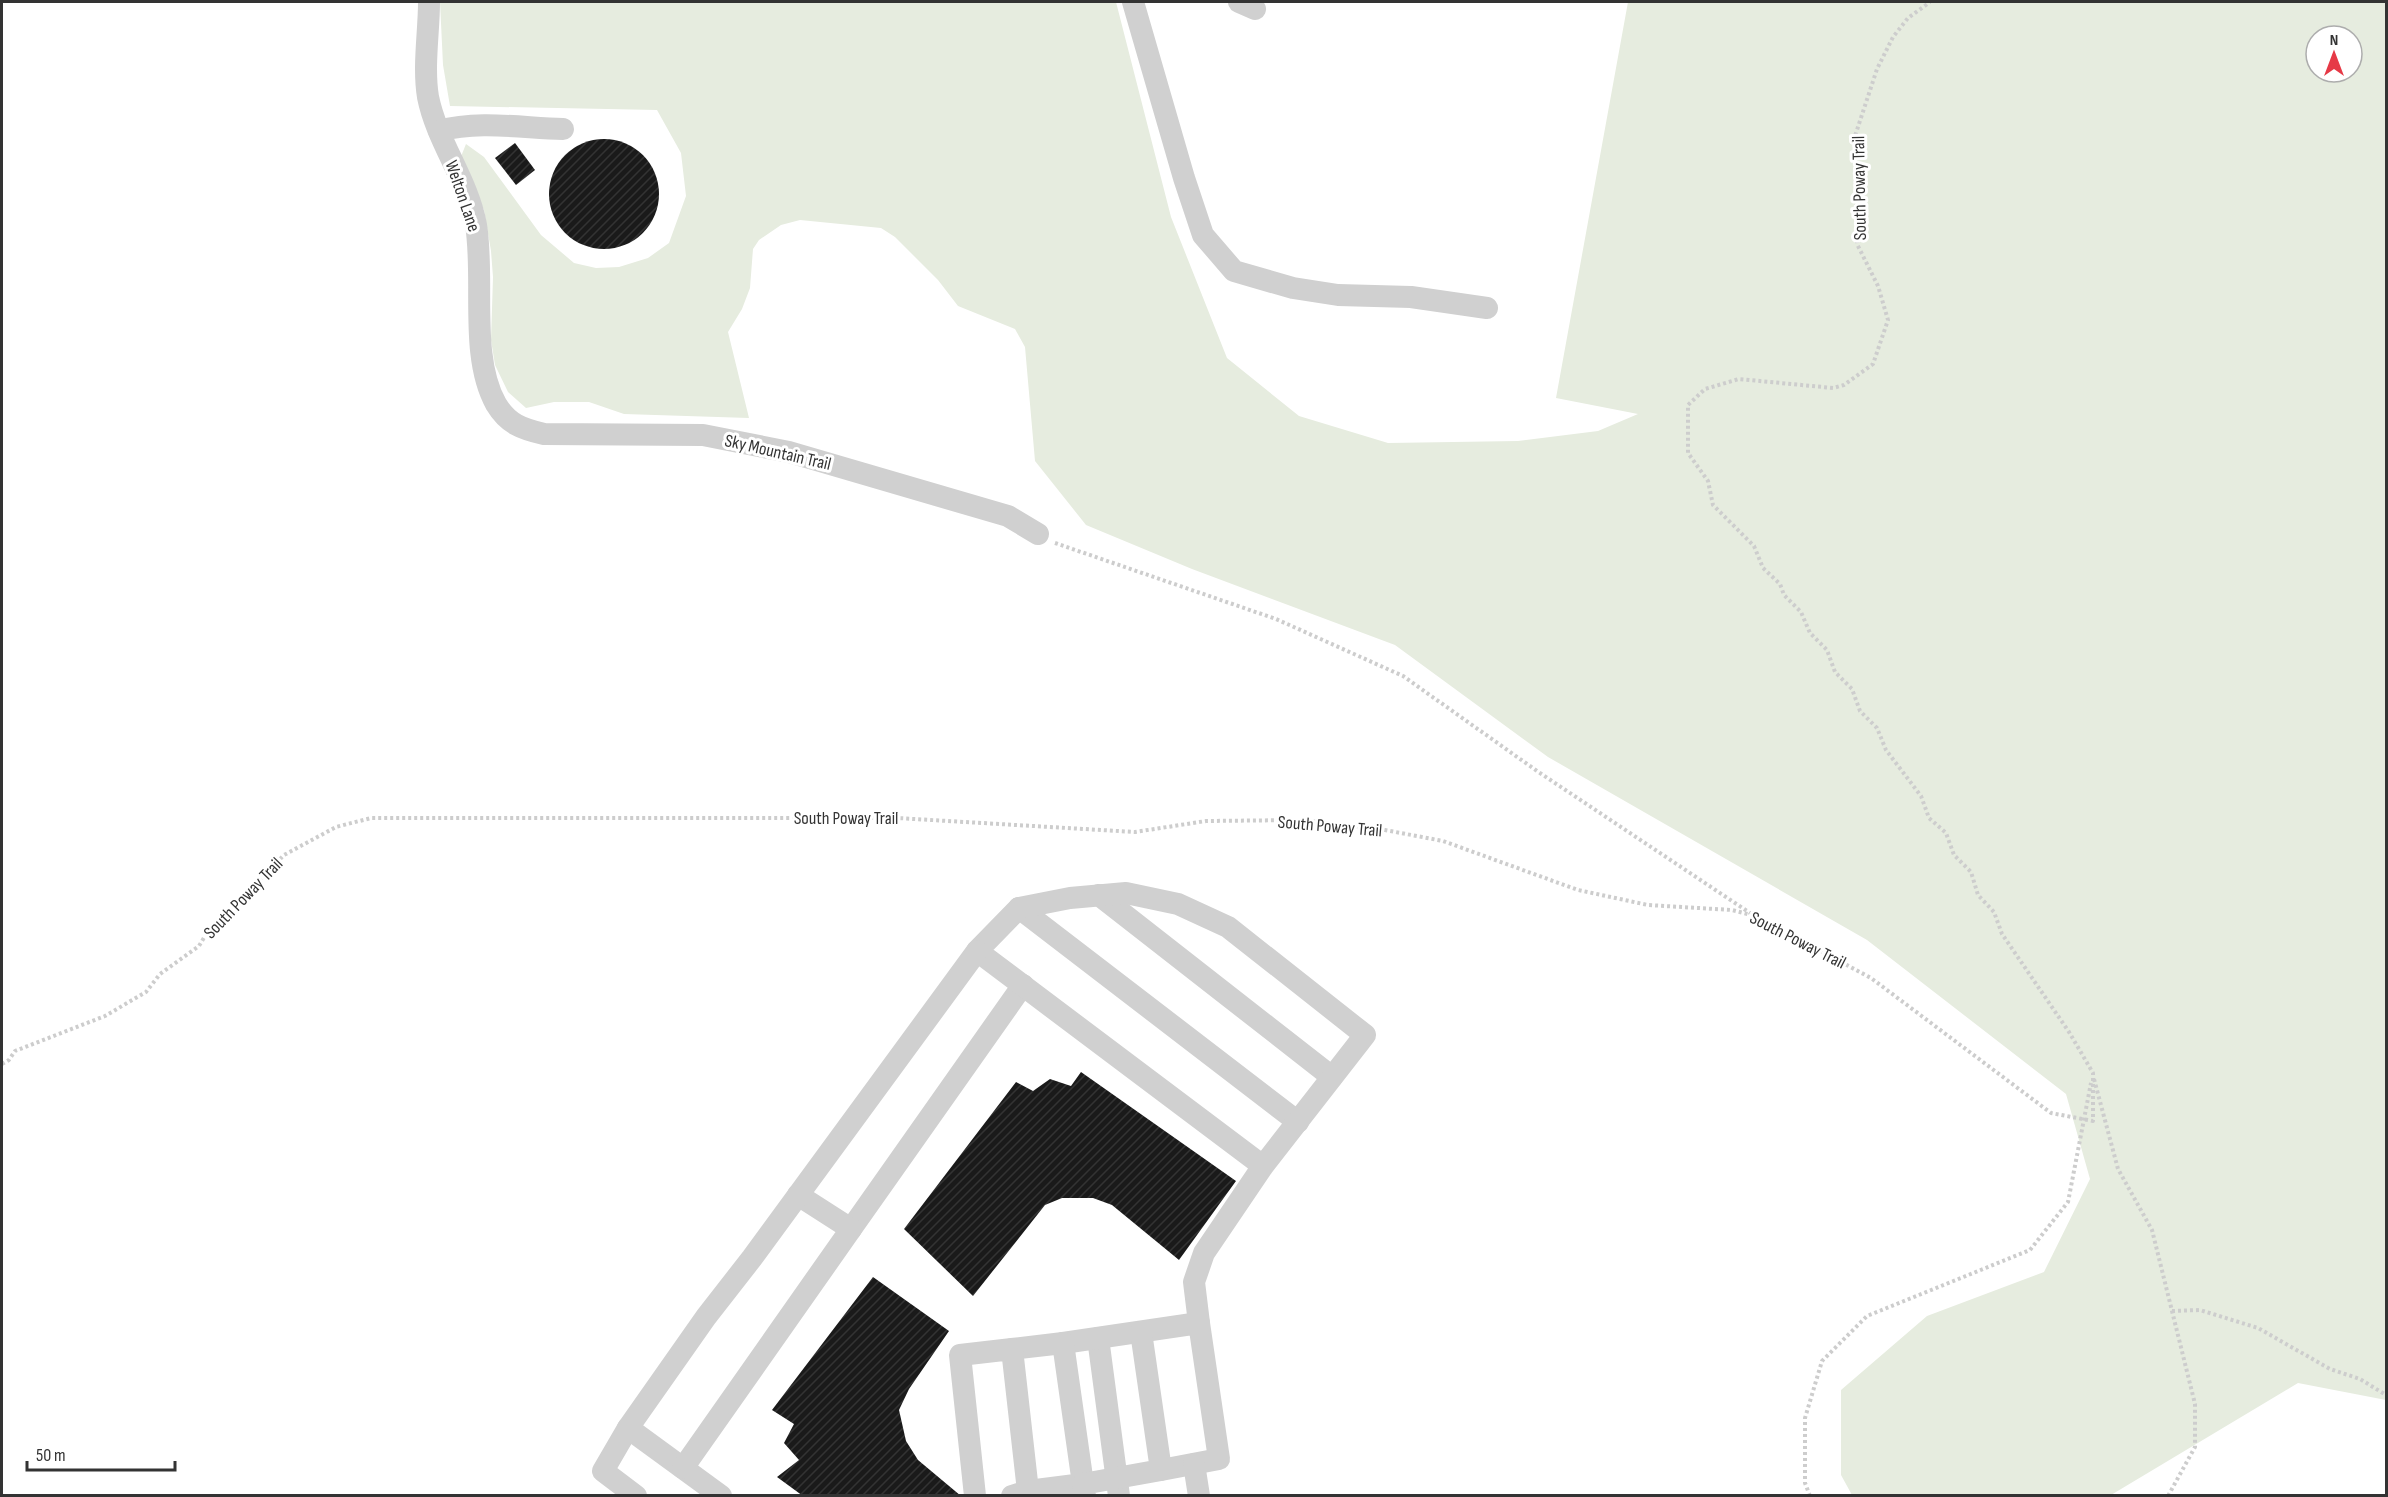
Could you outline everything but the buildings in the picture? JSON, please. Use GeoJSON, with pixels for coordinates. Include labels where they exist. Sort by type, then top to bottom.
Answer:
{"type":"FeatureCollection","features":[{"type":"Feature","properties":{"kind":"street","name":"Welton Lane"},"geometry":{"type":"LineString","coordinates":[[429,2],[428,96],[439,130],[476,222],[480,268],[480,333],[486,381],[496,404],[510,422]]}},
{"type":"Feature","properties":{"kind":"street"},"geometry":{"type":"LineString","coordinates":[[1133,2],[1180,167],[1203,235],[1234,271],[1293,288],[1327,293],[1411,297],[1487,308]]}},
{"type":"Feature","properties":{"kind":"street"},"geometry":{"type":"LineString","coordinates":[[439,130],[456,126],[479,125],[563,129]]}},
{"type":"Feature","properties":{"kind":"street","name":"Sky Mountain Trail"},"geometry":{"type":"LineString","coordinates":[[510,422],[521,429],[544,434],[703,435],[789,452],[1008,516],[1045,538]]}},
{"type":"Feature","properties":{"kind":"street"},"geometry":{"type":"LineString","coordinates":[[636,1496],[603,1471],[628,1428],[706,1317],[977,951],[1019,908],[1070,898],[1126,893],[1178,904],[1228,927],[1365,1035],[1263,1166],[1204,1253],[1194,1282],[1219,1459],[1161,1470],[1118,1487],[1020,1493],[1012,1349]]}},
{"type":"Feature","properties":{"kind":"street"},"geometry":{"type":"LineString","coordinates":[[1099,895],[1332,1077]]}},
{"type":"Feature","properties":{"kind":"street"},"geometry":{"type":"LineString","coordinates":[[1019,908],[1298,1122]]}},
{"type":"Feature","properties":{"kind":"street"},"geometry":{"type":"LineString","coordinates":[[977,951],[1263,1166]]}},
{"type":"Feature","properties":{"kind":"street"},"geometry":{"type":"LineString","coordinates":[[683,1468],[1023,986]]}},
{"type":"Feature","properties":{"kind":"street"},"geometry":{"type":"LineString","coordinates":[[798,1195],[851,1229]]}},
{"type":"Feature","properties":{"kind":"street"},"geometry":{"type":"LineString","coordinates":[[975,1496],[960,1355],[1199,1323]]}},
{"type":"Feature","properties":{"kind":"street"},"geometry":{"type":"LineString","coordinates":[[1141,1332],[1161,1470]]}},
{"type":"Feature","properties":{"kind":"street"},"geometry":{"type":"LineString","coordinates":[[1098,1338],[1118,1487]]}},
{"type":"Feature","properties":{"kind":"street"},"geometry":{"type":"LineString","coordinates":[[1063,1343],[1084,1490]]}},
{"type":"Feature","properties":{"kind":"street"},"geometry":{"type":"LineString","coordinates":[[628,1428],[721,1496]]}},
{"type":"Feature","properties":{"kind":"street"},"geometry":{"type":"LineString","coordinates":[[1194,1464],[1199,1496]]}},
{"type":"Feature","properties":{"kind":"path","name":"South Poway Trail"},"geometry":{"type":"LineString","coordinates":[[1930,2],[1908,18],[1893,37],[1877,69],[1855,136],[1857,244],[1878,286],[1888,320],[1873,364],[1844,385],[1833,388],[1738,379],[1705,389],[1688,405],[1688,453],[1708,482],[1713,505],[1754,546],[1763,568],[1780,584],[1784,595],[1801,612],[1810,633],[1827,650],[1835,672],[1852,689],[1860,711],[1877,728],[1886,750],[1921,796],[1929,818],[1946,833],[1954,855],[1971,872],[1978,895],[1994,912],[2002,934],[2069,1032],[2093,1073]]}},
{"type":"Feature","properties":{"kind":"path"},"geometry":{"type":"LineString","coordinates":[[1045,538],[1276,619],[1403,676],[1537,771],[1755,916]]}},
{"type":"Feature","properties":{"kind":"path","name":"South Poway Trail"},"geometry":{"type":"LineString","coordinates":[[2,1064],[9,1060],[15,1051],[105,1016],[146,992],[160,974],[199,946],[205,936],[224,922],[229,911],[284,855],[336,827],[371,818],[897,818],[1135,832],[1206,821],[1302,820],[1385,830],[1443,841],[1578,890],[1648,905],[1732,910],[1755,916],[1871,978],[2052,1113],[2084,1119]]}},
{"type":"Feature","properties":{"kind":"path"},"geometry":{"type":"LineString","coordinates":[[1810,1496],[1805,1483],[1805,1418],[1822,1361],[1867,1316],[2030,1250],[2068,1202],[2093,1073]]}},
{"type":"Feature","properties":{"kind":"path"},"geometry":{"type":"LineString","coordinates":[[2084,1119],[2093,1121],[2093,1073]]}},
{"type":"Feature","properties":{"kind":"path"},"geometry":{"type":"LineString","coordinates":[[2093,1073],[2118,1168],[2152,1230],[2195,1404],[2195,1447],[2168,1496]]}},
{"type":"Feature","properties":{"kind":"path"},"geometry":{"type":"LineString","coordinates":[[2172,1311],[2200,1310],[2258,1328],[2330,1369],[2360,1379],[2386,1395]]}},
{"type":"Feature","properties":{"kind":"shaded area"},"geometry":{"type":"Polygon","coordinates":[[[440,2],[1116,2],[1171,217],[1227,358],[1299,416],[1388,443],[1518,441],[1598,431],[1638,414],[1556,398],[1628,2],[2386,2],[2386,1400],[2298,1383],[2111,1495],[1852,1495],[1841,1475],[1841,1390],[1927,1316],[2044,1272],[2090,1179],[2066,1094],[1867,940],[1548,757],[1395,645],[1192,569],[1086,525],[1035,461],[1025,347],[1015,329],[958,306],[938,280],[895,237],[881,228],[800,220],[781,225],[759,240],[753,249],[750,288],[742,309],[728,332],[749,418],[624,414],[589,402],[554,402],[526,408],[508,392],[495,365],[491,340],[493,277],[491,251],[484,210],[460,159],[466,144],[484,157],[541,235],[574,263],[596,268],[619,267],[648,258],[669,243],[686,196],[681,153],[657,110],[450,106],[443,65],[440,2]]]}}]}
